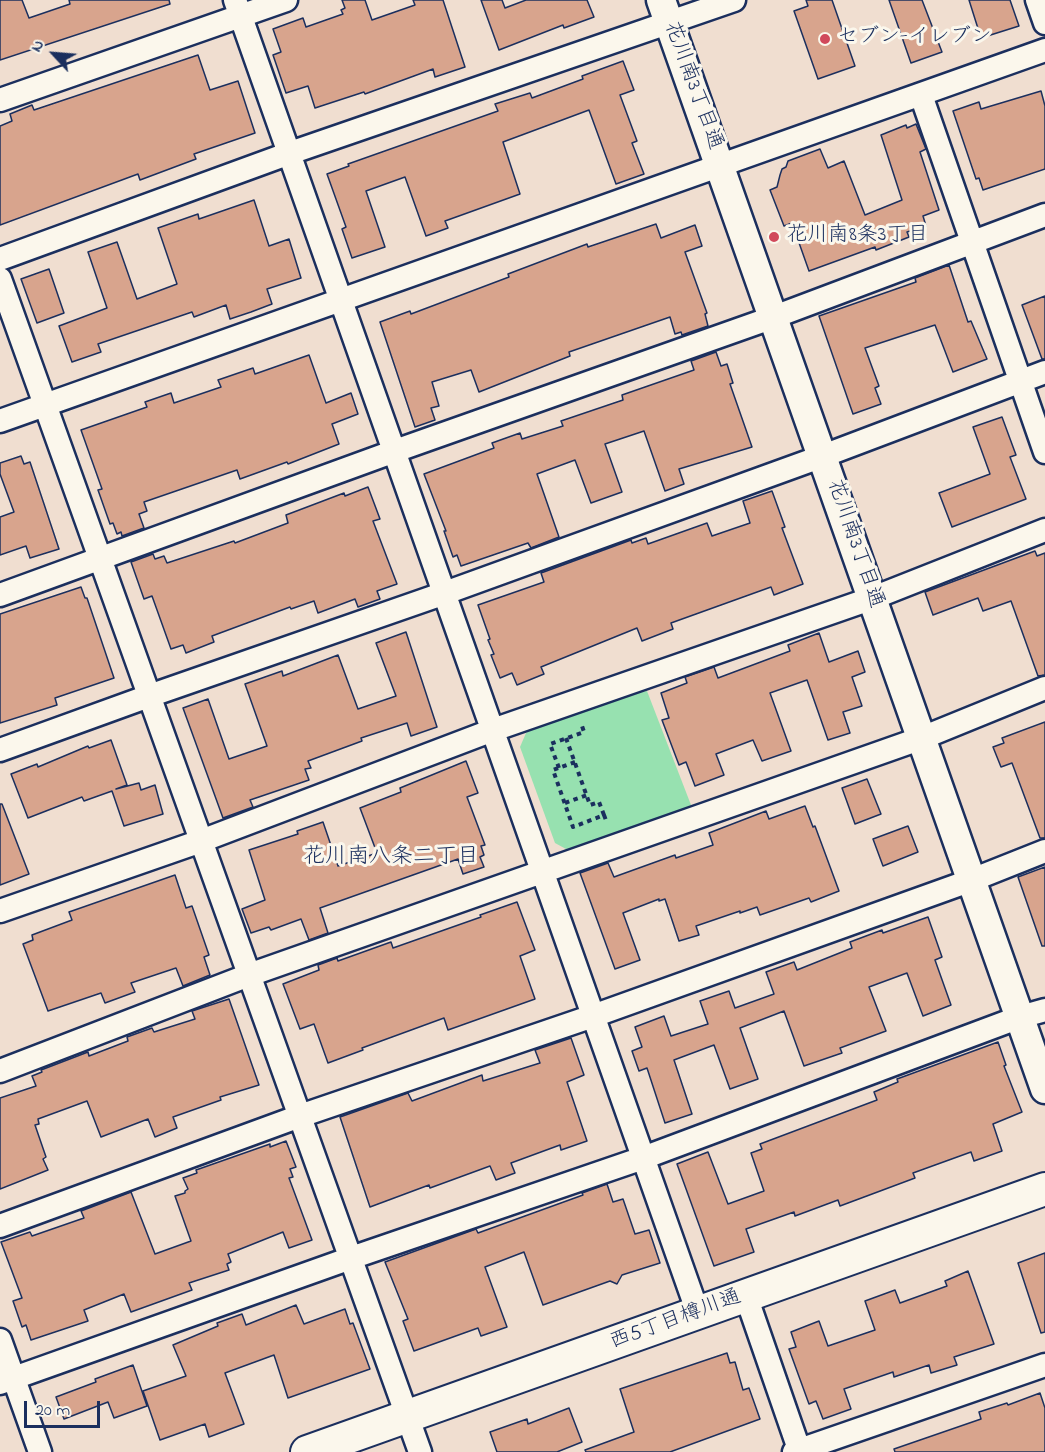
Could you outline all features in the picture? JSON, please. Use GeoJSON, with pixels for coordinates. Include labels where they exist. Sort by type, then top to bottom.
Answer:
{"type":"FeatureCollection","features":[{"type":"Feature","properties":{"kind":"main road","name":"西5丁目樽川通"},"geometry":{"type":"LineString","coordinates":[[307,1452],[1045,1189]]}},
{"type":"Feature","properties":{"kind":"street"},"geometry":{"type":"LineString","coordinates":[[0,99],[238,8],[286,0]]}},
{"type":"Feature","properties":{"kind":"street"},"geometry":{"type":"LineString","coordinates":[[0,259],[290,153],[665,11],[734,0]]}},
{"type":"Feature","properties":{"kind":"street"},"geometry":{"type":"LineString","coordinates":[[1037,0],[1045,23]]}},
{"type":"Feature","properties":{"kind":"street"},"geometry":{"type":"LineString","coordinates":[[238,8],[698,1313]]}},
{"type":"Feature","properties":{"kind":"street","name":"花川南3丁目通"},"geometry":{"type":"LineString","coordinates":[[665,11],[972,880],[1033,1014],[1045,1089]]}},
{"type":"Feature","properties":{"kind":"street"},"geometry":{"type":"LineString","coordinates":[[0,421],[1045,50]]}},
{"type":"Feature","properties":{"kind":"street"},"geometry":{"type":"LineString","coordinates":[[921,95],[1045,452]]}},
{"type":"Feature","properties":{"kind":"street"},"geometry":{"type":"LineString","coordinates":[[0,595],[395,451],[774,317],[1045,215]]}},
{"type":"Feature","properties":{"kind":"street"},"geometry":{"type":"LineString","coordinates":[[0,279],[420,1452]]}},
{"type":"Feature","properties":{"kind":"street"},"geometry":{"type":"LineString","coordinates":[[0,750],[445,593],[823,456],[1045,372]]}},
{"type":"Feature","properties":{"kind":"street"},"geometry":{"type":"LineString","coordinates":[[0,911],[201,841],[493,730],[873,598],[1045,530]]}},
{"type":"Feature","properties":{"kind":"street"},"geometry":{"type":"LineString","coordinates":[[0,1071],[249,975],[922,738],[1045,688]]}},
{"type":"Feature","properties":{"kind":"street"},"geometry":{"type":"LineString","coordinates":[[0,1226],[300,1116],[593,1016],[972,880],[1045,851]]}},
{"type":"Feature","properties":{"kind":"street"},"geometry":{"type":"LineString","coordinates":[[7,1381],[351,1258],[643,1158],[1033,1014]]}},
{"type":"Feature","properties":{"kind":"street"},"geometry":{"type":"LineString","coordinates":[[746,1296],[798,1451],[1045,1365]]}},
{"type":"Feature","properties":{"kind":"street"},"geometry":{"type":"LineString","coordinates":[[0,1340],[7,1381],[40,1452]]}},
{"type":"Feature","properties":{"kind":"path"},"geometry":{"type":"LineString","coordinates":[[559,768],[550,744],[584,732],[574,703]]}},
{"type":"Feature","properties":{"kind":"path"},"geometry":{"type":"LineString","coordinates":[[566,738],[590,805],[599,802],[614,847]]}},
{"type":"Feature","properties":{"kind":"path"},"geometry":{"type":"LineString","coordinates":[[575,762],[553,770],[573,827],[604,815]]}},
{"type":"Feature","properties":{"kind":"path"},"geometry":{"type":"LineString","coordinates":[[565,803],[586,795]]}},
{"type":"Feature","properties":{"kind":"green space"},"geometry":{"type":"Polygon","coordinates":[[[647,691],[691,805],[614,847],[566,849],[555,843],[520,747],[526,733],[574,703],[647,691]]]}},
{"type":"Feature","properties":{"kind":"building"},"geometry":{"type":"Polygon","coordinates":[[[0,0],[22,0],[29,18],[70,4],[69,0],[169,0],[170,4],[0,60],[0,0]]]}},
{"type":"Feature","properties":{"kind":"building"},"geometry":{"type":"Polygon","coordinates":[[[342,0],[365,0],[372,20],[415,5],[413,0],[443,0],[465,67],[435,77],[433,69],[365,94],[364,92],[315,108],[308,86],[286,93],[273,55],[281,52],[273,29],[303,18],[306,27],[343,14],[341,10],[345,8],[342,0]]]}},
{"type":"Feature","properties":{"kind":"building"},"geometry":{"type":"Polygon","coordinates":[[[481,0],[502,0],[505,8],[526,0],[587,0],[594,17],[564,28],[563,25],[499,50],[481,0]]]}},
{"type":"Feature","properties":{"kind":"building","name":"セブン-イレブン"},"geometry":{"type":"Polygon","coordinates":[[[806,0],[832,0],[855,66],[818,79],[794,11],[808,6],[806,0]]]}},
{"type":"Feature","properties":{"kind":"building"},"geometry":{"type":"Polygon","coordinates":[[[889,0],[922,0],[942,52],[911,63],[889,0]]]}},
{"type":"Feature","properties":{"kind":"building"},"geometry":{"type":"Polygon","coordinates":[[[969,0],[1010,0],[1019,26],[981,38],[969,0]]]}},
{"type":"Feature","properties":{"kind":"building"},"geometry":{"type":"Polygon","coordinates":[[[198,55],[210,90],[238,81],[255,133],[194,154],[196,159],[140,180],[138,174],[0,225],[0,126],[12,121],[10,114],[32,105],[34,110],[198,55]]]}},
{"type":"Feature","properties":{"kind":"building"},"geometry":{"type":"Polygon","coordinates":[[[623,61],[634,90],[620,95],[637,141],[632,143],[644,174],[616,184],[589,110],[503,142],[520,194],[445,221],[448,228],[426,236],[405,177],[366,191],[385,247],[352,258],[342,229],[346,227],[327,174],[349,166],[348,164],[498,111],[495,104],[530,93],[532,98],[623,61]]]}},
{"type":"Feature","properties":{"kind":"building"},"geometry":{"type":"Polygon","coordinates":[[[1041,91],[1045,106],[1045,169],[983,190],[979,178],[976,179],[953,111],[979,102],[981,109],[1041,91]]]}},
{"type":"Feature","properties":{"kind":"building"},"geometry":{"type":"Polygon","coordinates":[[[916,124],[926,149],[920,152],[939,210],[923,216],[926,226],[907,232],[909,237],[809,271],[792,223],[784,226],[770,190],[777,187],[782,169],[786,167],[788,161],[820,149],[828,168],[844,161],[865,215],[902,200],[881,135],[906,125],[907,128],[916,124]]]}},
{"type":"Feature","properties":{"kind":"building"},"geometry":{"type":"Polygon","coordinates":[[[254,200],[269,246],[289,239],[301,278],[267,289],[272,304],[230,319],[226,305],[194,317],[192,312],[98,344],[101,352],[72,362],[59,326],[107,308],[88,252],[117,242],[137,299],[177,284],[158,228],[198,214],[199,219],[254,200]]]}},
{"type":"Feature","properties":{"kind":"building"},"geometry":{"type":"Polygon","coordinates":[[[656,224],[661,238],[695,225],[702,246],[685,252],[707,313],[705,314],[708,326],[682,335],[681,332],[675,334],[670,317],[569,352],[570,356],[479,392],[471,370],[432,382],[439,406],[431,408],[435,420],[415,427],[380,322],[410,311],[411,314],[509,277],[508,274],[587,244],[588,247],[656,224]]]}},
{"type":"Feature","properties":{"kind":"building"},"geometry":{"type":"Polygon","coordinates":[[[949,265],[968,322],[971,321],[987,359],[953,372],[935,325],[865,348],[879,386],[875,388],[881,404],[853,414],[819,316],[916,282],[915,278],[949,265]]]}},
{"type":"Feature","properties":{"kind":"building"},"geometry":{"type":"Polygon","coordinates":[[[49,269],[64,313],[37,323],[21,279],[49,269]]]}},
{"type":"Feature","properties":{"kind":"building"},"geometry":{"type":"Polygon","coordinates":[[[1045,296],[1045,359],[1042,359],[1022,305],[1045,296]]]}},
{"type":"Feature","properties":{"kind":"building"},"geometry":{"type":"Polygon","coordinates":[[[716,352],[721,366],[727,364],[733,383],[730,384],[752,447],[679,469],[684,484],[665,491],[644,431],[605,444],[622,492],[591,503],[575,460],[537,474],[559,537],[531,548],[528,543],[461,566],[457,555],[453,557],[444,531],[446,531],[424,474],[494,448],[492,443],[520,433],[522,439],[563,426],[561,421],[623,400],[622,395],[694,370],[691,361],[716,352]]]}},
{"type":"Feature","properties":{"kind":"building"},"geometry":{"type":"Polygon","coordinates":[[[309,355],[326,403],[351,393],[358,414],[332,424],[339,444],[288,464],[287,462],[240,479],[237,470],[144,502],[147,511],[139,514],[144,528],[122,536],[121,532],[117,534],[113,523],[110,524],[98,490],[102,489],[81,430],[147,407],[145,402],[171,393],[174,403],[221,387],[218,380],[253,368],[255,374],[309,355]]]}},
{"type":"Feature","properties":{"kind":"building"},"geometry":{"type":"Polygon","coordinates":[[[1002,417],[1016,455],[1010,457],[1026,499],[952,527],[939,493],[990,474],[973,427],[1002,417]]]}},
{"type":"Feature","properties":{"kind":"building"},"geometry":{"type":"Polygon","coordinates":[[[21,456],[24,464],[30,462],[59,549],[30,558],[26,546],[0,555],[0,517],[14,512],[0,474],[0,463],[21,456]]]}},
{"type":"Feature","properties":{"kind":"building"},"geometry":{"type":"Polygon","coordinates":[[[368,487],[380,519],[373,521],[397,584],[377,591],[380,599],[358,607],[355,599],[318,613],[314,601],[291,609],[290,607],[212,636],[214,642],[186,653],[183,645],[171,649],[152,596],[144,599],[131,562],[153,554],[155,559],[164,556],[167,563],[234,541],[235,543],[288,523],[286,515],[344,493],[345,496],[368,487]]]}},
{"type":"Feature","properties":{"kind":"building"},"geometry":{"type":"Polygon","coordinates":[[[772,491],[785,527],[782,528],[803,584],[774,595],[771,587],[671,623],[673,629],[642,641],[637,628],[541,667],[544,674],[517,685],[512,673],[500,678],[491,655],[494,654],[478,605],[544,582],[541,573],[631,540],[632,543],[646,538],[648,544],[707,523],[712,536],[750,523],[743,501],[772,491]]]}},
{"type":"Feature","properties":{"kind":"building"},"geometry":{"type":"Polygon","coordinates":[[[1035,551],[1037,556],[1045,553],[1045,675],[1038,676],[1011,601],[983,611],[978,598],[933,615],[925,592],[1035,551]]]}},
{"type":"Feature","properties":{"kind":"building"},"geometry":{"type":"Polygon","coordinates":[[[81,587],[87,598],[114,678],[55,698],[57,705],[0,723],[0,614],[81,587]]]}},
{"type":"Feature","properties":{"kind":"building"},"geometry":{"type":"Polygon","coordinates":[[[406,632],[437,727],[411,736],[407,723],[361,738],[362,741],[308,761],[311,768],[305,769],[309,780],[250,800],[253,807],[223,818],[183,708],[208,699],[229,759],[267,746],[245,684],[282,671],[283,676],[338,655],[358,709],[396,696],[376,643],[406,632]]]}},
{"type":"Feature","properties":{"kind":"building"},"geometry":{"type":"Polygon","coordinates":[[[819,633],[829,662],[858,651],[865,672],[852,677],[862,706],[843,712],[850,733],[828,740],[807,680],[770,693],[791,751],[762,761],[753,740],[716,754],[724,775],[695,786],[686,762],[679,765],[662,720],[669,718],[661,693],[687,683],[685,677],[714,667],[718,678],[790,651],[788,645],[819,633]]]}},
{"type":"Feature","properties":{"kind":"building"},"geometry":{"type":"Polygon","coordinates":[[[1045,722],[1045,838],[1040,838],[1012,763],[1001,767],[993,747],[1004,743],[1002,738],[1045,722]]]}},
{"type":"Feature","properties":{"kind":"building"},"geometry":{"type":"Polygon","coordinates":[[[111,740],[127,785],[116,789],[139,783],[141,790],[155,785],[163,814],[124,826],[112,791],[84,801],[82,797],[28,818],[11,774],[37,764],[38,767],[88,746],[89,748],[111,740]]]}},
{"type":"Feature","properties":{"kind":"building"},"geometry":{"type":"Polygon","coordinates":[[[466,761],[478,793],[467,797],[485,845],[481,846],[484,855],[480,857],[484,867],[463,874],[458,859],[320,908],[328,933],[309,940],[301,919],[271,930],[269,927],[251,933],[242,909],[265,900],[249,850],[298,834],[297,831],[323,822],[338,866],[377,853],[360,808],[401,792],[400,788],[466,761]]]}},
{"type":"Feature","properties":{"kind":"building"},"geometry":{"type":"Polygon","coordinates":[[[867,779],[881,814],[855,824],[842,788],[867,779]]]}},
{"type":"Feature","properties":{"kind":"building"},"geometry":{"type":"Polygon","coordinates":[[[0,804],[2,804],[29,874],[0,885],[0,804]]]}},
{"type":"Feature","properties":{"kind":"building"},"geometry":{"type":"Polygon","coordinates":[[[805,806],[813,827],[815,826],[839,891],[811,902],[809,898],[760,915],[757,907],[740,913],[740,911],[696,926],[699,935],[679,941],[665,899],[659,901],[659,899],[623,913],[640,960],[615,969],[580,873],[608,863],[614,877],[675,855],[676,858],[713,845],[709,833],[766,811],[769,819],[805,806]]]}},
{"type":"Feature","properties":{"kind":"building"},"geometry":{"type":"Polygon","coordinates":[[[908,826],[918,852],[883,866],[873,839],[908,826]]]}},
{"type":"Feature","properties":{"kind":"building"},"geometry":{"type":"Polygon","coordinates":[[[1045,867],[1045,946],[1042,946],[1018,877],[1045,867]]]}},
{"type":"Feature","properties":{"kind":"building"},"geometry":{"type":"Polygon","coordinates":[[[175,875],[186,908],[192,906],[209,955],[204,957],[210,975],[183,986],[176,968],[131,983],[135,992],[105,1003],[101,993],[48,1011],[23,944],[33,940],[32,935],[72,920],[69,912],[175,875]]]}},
{"type":"Feature","properties":{"kind":"building"},"geometry":{"type":"Polygon","coordinates":[[[517,902],[535,950],[520,956],[535,999],[448,1030],[444,1018],[328,1063],[314,1024],[300,1029],[283,984],[319,970],[318,965],[337,958],[338,961],[391,942],[393,948],[517,902]]]}},
{"type":"Feature","properties":{"kind":"building"},"geometry":{"type":"Polygon","coordinates":[[[928,917],[942,957],[935,960],[951,1005],[923,1016],[907,973],[869,987],[886,1031],[840,1048],[842,1053],[804,1066],[784,1011],[740,1028],[758,1079],[730,1089],[714,1045],[674,1060],[692,1114],[665,1123],[647,1068],[639,1071],[632,1051],[642,1047],[635,1027],[664,1016],[671,1036],[708,1024],[700,1001],[729,991],[735,1008],[774,994],[766,972],[794,962],[797,970],[852,948],[850,942],[928,917]]]}},
{"type":"Feature","properties":{"kind":"building"},"geometry":{"type":"Polygon","coordinates":[[[229,999],[259,1085],[220,1097],[221,1100],[173,1117],[177,1128],[155,1137],[148,1119],[101,1137],[87,1101],[38,1119],[39,1124],[35,1125],[48,1170],[0,1189],[0,1098],[36,1086],[32,1076],[42,1072],[41,1070],[88,1052],[89,1056],[128,1041],[127,1037],[152,1028],[154,1032],[195,1019],[192,1011],[229,999]]]}},
{"type":"Feature","properties":{"kind":"building"},"geometry":{"type":"Polygon","coordinates":[[[571,1038],[584,1075],[567,1082],[587,1141],[561,1150],[560,1145],[511,1163],[515,1173],[496,1180],[490,1166],[370,1207],[340,1117],[408,1093],[412,1101],[482,1075],[483,1081],[540,1063],[535,1050],[571,1038]]]}},
{"type":"Feature","properties":{"kind":"building"},"geometry":{"type":"Polygon","coordinates":[[[998,1042],[1006,1065],[1004,1066],[1022,1112],[993,1124],[1002,1151],[974,1161],[971,1152],[913,1173],[915,1178],[840,1206],[838,1200],[795,1216],[794,1212],[746,1229],[754,1252],[714,1266],[677,1164],[708,1152],[728,1204],[764,1191],[751,1153],[762,1149],[760,1144],[877,1100],[874,1092],[898,1082],[897,1079],[998,1042]]]}},
{"type":"Feature","properties":{"kind":"building"},"geometry":{"type":"Polygon","coordinates":[[[286,1141],[296,1167],[290,1169],[293,1177],[289,1178],[312,1240],[289,1248],[283,1232],[228,1254],[231,1262],[227,1264],[229,1270],[189,1283],[192,1290],[131,1312],[124,1294],[84,1310],[88,1321],[31,1340],[26,1325],[22,1327],[13,1301],[22,1298],[1,1242],[30,1232],[32,1236],[84,1218],[81,1211],[131,1192],[155,1254],[191,1241],[175,1196],[185,1193],[188,1189],[183,1178],[197,1173],[196,1170],[270,1144],[270,1147],[286,1141]]]}},
{"type":"Feature","properties":{"kind":"building"},"geometry":{"type":"Polygon","coordinates":[[[607,1184],[613,1202],[623,1199],[635,1234],[649,1230],[660,1263],[622,1275],[617,1284],[610,1281],[543,1305],[524,1252],[485,1267],[507,1327],[481,1336],[478,1328],[414,1351],[403,1321],[408,1319],[385,1262],[476,1229],[478,1233],[607,1184]]]}},
{"type":"Feature","properties":{"kind":"building"},"geometry":{"type":"Polygon","coordinates":[[[1045,1253],[1045,1332],[1041,1333],[1018,1263],[1045,1253]]]}},
{"type":"Feature","properties":{"kind":"building"},"geometry":{"type":"Polygon","coordinates":[[[968,1271],[994,1344],[954,1357],[957,1365],[931,1373],[929,1365],[894,1377],[893,1372],[844,1389],[851,1409],[823,1419],[816,1401],[809,1404],[789,1349],[796,1347],[791,1332],[819,1321],[828,1346],[875,1330],[865,1301],[895,1290],[900,1303],[947,1286],[945,1281],[968,1271]]]}},
{"type":"Feature","properties":{"kind":"building"},"geometry":{"type":"Polygon","coordinates":[[[296,1305],[304,1324],[345,1309],[350,1324],[353,1323],[370,1369],[288,1398],[274,1355],[225,1373],[244,1424],[209,1437],[205,1424],[160,1440],[143,1391],[186,1376],[173,1345],[218,1326],[217,1323],[242,1314],[246,1325],[296,1305]]]}},
{"type":"Feature","properties":{"kind":"building"},"geometry":{"type":"Polygon","coordinates":[[[727,1353],[730,1363],[735,1362],[743,1390],[749,1388],[760,1419],[670,1452],[586,1452],[585,1450],[634,1432],[620,1389],[727,1353]]]}},
{"type":"Feature","properties":{"kind":"building"},"geometry":{"type":"Polygon","coordinates":[[[133,1365],[147,1406],[114,1418],[108,1402],[64,1419],[56,1397],[133,1365]]]}},
{"type":"Feature","properties":{"kind":"building"},"geometry":{"type":"Polygon","coordinates":[[[1040,1393],[1045,1408],[1045,1452],[895,1452],[894,1449],[981,1419],[979,1412],[1007,1403],[1008,1405],[1040,1393]]]}},
{"type":"Feature","properties":{"kind":"building"},"geometry":{"type":"Polygon","coordinates":[[[569,1408],[582,1442],[557,1452],[497,1452],[490,1432],[527,1419],[528,1424],[569,1408]]]}},
{"type":"Feature","properties":{"kind":"place","name":"セブン-イレブン"},"geometry":{"type":"Point","coordinates":[825,39]}},
{"type":"Feature","properties":{"kind":"place","name":"花川南8条3丁目"},"geometry":{"type":"Point","coordinates":[774,237]}},
{"type":"Feature","properties":{"kind":"district","name":"花川南八条二丁目"},"geometry":{"type":"Point","coordinates":[391,858]}}]}
